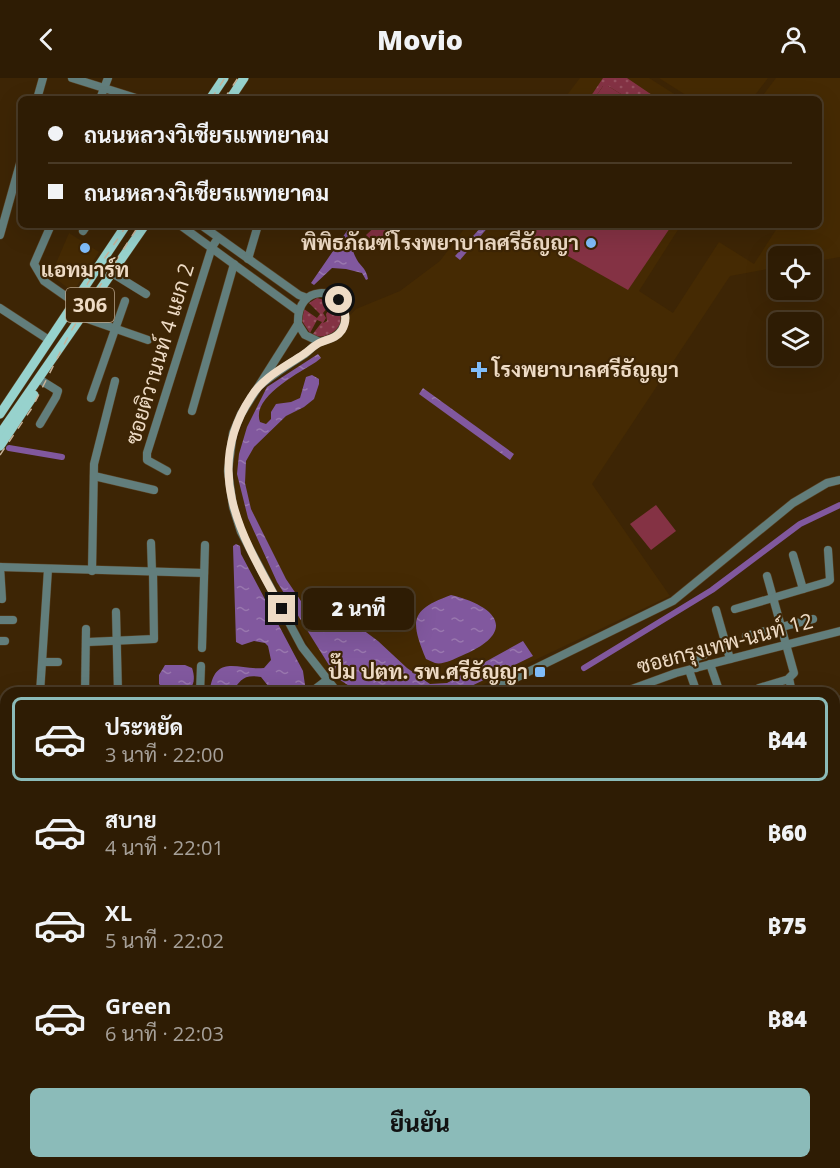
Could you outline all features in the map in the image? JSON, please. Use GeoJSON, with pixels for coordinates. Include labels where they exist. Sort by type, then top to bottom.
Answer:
{"type":"FeatureCollection","features":[{"type":"Feature","properties":{"kind":"main road"},"geometry":{"type":"LineString","coordinates":[[212,96],[224,78]]}},
{"type":"Feature","properties":{"kind":"main road"},"geometry":{"type":"LineString","coordinates":[[232,96],[244,78]]}},
{"type":"Feature","properties":{"kind":"main road","name":"306"},"geometry":{"type":"LineString","coordinates":[[0,414],[124,228]]}},
{"type":"Feature","properties":{"kind":"main road","name":"306"},"geometry":{"type":"LineString","coordinates":[[0,434],[143,228]]}},
{"type":"Feature","properties":{"kind":"main road","name":"306"},"geometry":{"type":"LineString","coordinates":[[0,423],[47,344]]}},
{"type":"Feature","properties":{"kind":"main road","name":"306"},"geometry":{"type":"LineString","coordinates":[[0,446],[42,381],[48,366]]}},
{"type":"Feature","properties":{"kind":"street"},"geometry":{"type":"LineString","coordinates":[[38,96],[43,78]]}},
{"type":"Feature","properties":{"kind":"street"},"geometry":{"type":"LineString","coordinates":[[72,78],[129,96]]}},
{"type":"Feature","properties":{"kind":"street"},"geometry":{"type":"LineString","coordinates":[[101,96],[108,78]]}},
{"type":"Feature","properties":{"kind":"street"},"geometry":{"type":"LineString","coordinates":[[0,235],[18,171]]}},
{"type":"Feature","properties":{"kind":"street"},"geometry":{"type":"LineString","coordinates":[[50,228],[34,264],[44,281],[74,302]]}},
{"type":"Feature","properties":{"kind":"street"},"geometry":{"type":"LineString","coordinates":[[184,228],[297,311]]}},
{"type":"Feature","properties":{"kind":"street"},"geometry":{"type":"LineString","coordinates":[[205,228],[299,295],[307,297],[323,293],[331,295],[339,300],[343,307],[345,315],[341,330],[336,336],[320,342],[259,386]]}},
{"type":"Feature","properties":{"kind":"street"},"geometry":{"type":"LineString","coordinates":[[248,259],[257,228]]}},
{"type":"Feature","properties":{"kind":"street","name":"ซอยติวานนท์ 4 แยก 2"},"geometry":{"type":"LineString","coordinates":[[167,471],[147,460],[147,453],[212,247],[218,238]]}},
{"type":"Feature","properties":{"kind":"street"},"geometry":{"type":"LineString","coordinates":[[192,411],[234,264]]}},
{"type":"Feature","properties":{"kind":"street"},"geometry":{"type":"LineString","coordinates":[[112,273],[146,294]]}},
{"type":"Feature","properties":{"kind":"street"},"geometry":{"type":"LineString","coordinates":[[274,293],[283,284]]}},
{"type":"Feature","properties":{"kind":"street"},"geometry":{"type":"LineString","coordinates":[[307,297],[297,311],[298,324],[305,335],[320,342]]}},
{"type":"Feature","properties":{"kind":"street"},"geometry":{"type":"LineString","coordinates":[[91,398],[125,301]]}},
{"type":"Feature","properties":{"kind":"street"},"geometry":{"type":"LineString","coordinates":[[0,308],[47,344]]}},
{"type":"Feature","properties":{"kind":"street"},"geometry":{"type":"LineString","coordinates":[[81,317],[148,340]]}},
{"type":"Feature","properties":{"kind":"street"},"geometry":{"type":"LineString","coordinates":[[298,324],[241,414],[233,433],[228,471],[233,507],[241,532],[297,638],[333,687]]}},
{"type":"Feature","properties":{"kind":"street"},"geometry":{"type":"LineString","coordinates":[[40,424],[58,391],[42,381]]}},
{"type":"Feature","properties":{"kind":"street"},"geometry":{"type":"LineString","coordinates":[[92,571],[96,457],[115,381]]}},
{"type":"Feature","properties":{"kind":"street"},"geometry":{"type":"LineString","coordinates":[[94,476],[154,490]]}},
{"type":"Feature","properties":{"kind":"street"},"geometry":{"type":"LineString","coordinates":[[497,687],[673,602],[793,503],[827,483],[840,480]]}},
{"type":"Feature","properties":{"kind":"street"},"geometry":{"type":"LineString","coordinates":[[88,642],[154,639],[151,543]]}},
{"type":"Feature","properties":{"kind":"street"},"geometry":{"type":"LineString","coordinates":[[202,648],[205,545]]}},
{"type":"Feature","properties":{"kind":"street"},"geometry":{"type":"LineString","coordinates":[[735,609],[830,580],[828,550]]}},
{"type":"Feature","properties":{"kind":"street"},"geometry":{"type":"LineString","coordinates":[[793,555],[803,589]]}},
{"type":"Feature","properties":{"kind":"street"},"geometry":{"type":"LineString","coordinates":[[2,599],[0,567],[204,573]]}},
{"type":"Feature","properties":{"kind":"street"},"geometry":{"type":"LineString","coordinates":[[41,687],[48,569]]}},
{"type":"Feature","properties":{"kind":"street"},"geometry":{"type":"LineString","coordinates":[[762,687],[789,679],[794,673],[767,576]]}},
{"type":"Feature","properties":{"kind":"street"},"geometry":{"type":"LineString","coordinates":[[716,610],[730,659]]}},
{"type":"Feature","properties":{"kind":"street"},"geometry":{"type":"LineString","coordinates":[[116,612],[118,687]]}},
{"type":"Feature","properties":{"kind":"street"},"geometry":{"type":"LineString","coordinates":[[0,620],[13,620]]}},
{"type":"Feature","properties":{"kind":"street"},"geometry":{"type":"LineString","coordinates":[[746,636],[813,620]]}},
{"type":"Feature","properties":{"kind":"street"},"geometry":{"type":"LineString","coordinates":[[85,687],[88,642],[86,629]]}},
{"type":"Feature","properties":{"kind":"street","name":"ซอยกรุงเทพ-นนท์ 12"},"geometry":{"type":"LineString","coordinates":[[635,687],[711,664],[840,631]]}},
{"type":"Feature","properties":{"kind":"street"},"geometry":{"type":"LineString","coordinates":[[696,687],[694,658],[704,655]]}},
{"type":"Feature","properties":{"kind":"street"},"geometry":{"type":"LineString","coordinates":[[43,662],[58,662]]}},
{"type":"Feature","properties":{"kind":"street"},"geometry":{"type":"LineString","coordinates":[[711,664],[718,687]]}},
{"type":"Feature","properties":{"kind":"street"},"geometry":{"type":"LineString","coordinates":[[200,687],[201,666]]}},
{"type":"Feature","properties":{"kind":"street"},"geometry":{"type":"LineString","coordinates":[[789,679],[791,687]]}},
{"type":"Feature","properties":{"kind":"street"},"geometry":{"type":"LineString","coordinates":[[318,687],[327,680]]}},
{"type":"Feature","properties":{"kind":"shaded area"},"geometry":{"type":"Polygon","coordinates":[[[580,78],[649,78],[677,96],[566,96],[580,78]]]}},
{"type":"Feature","properties":{"kind":"shaded area"},"geometry":{"type":"Polygon","coordinates":[[[603,78],[627,78],[654,96],[624,96],[608,86],[603,86],[596,96],[591,96],[603,78]]]}},
{"type":"Feature","properties":{"kind":"shaded area"},"geometry":{"type":"Polygon","coordinates":[[[659,78],[768,78],[754,96],[687,96],[659,78]]]}},
{"type":"Feature","properties":{"kind":"shaded area","name":"โรงพยาบาลศรีธัญญา"},"geometry":{"type":"Polygon","coordinates":[[[776,78],[840,78],[840,257],[822,260],[822,246],[768,246],[768,269],[730,276],[592,484],[670,596],[478,687],[338,687],[317,662],[244,528],[236,502],[234,451],[246,413],[265,389],[313,353],[356,309],[400,291],[440,261],[465,228],[679,228],[639,291],[673,313],[719,242],[754,264],[777,228],[822,228],[822,96],[762,96],[776,78]]]}},
{"type":"Feature","properties":{"kind":"shaded area"},"geometry":{"type":"Polygon","coordinates":[[[603,86],[608,86],[624,96],[596,96],[603,86]]]}},
{"type":"Feature","properties":{"kind":"shaded area"},"geometry":{"type":"Polygon","coordinates":[[[374,228],[391,228],[375,244],[366,235],[374,228]]]}},
{"type":"Feature","properties":{"kind":"shaded area"},"geometry":{"type":"Polygon","coordinates":[[[518,228],[670,228],[628,290],[518,228]]]}},
{"type":"Feature","properties":{"kind":"shaded area"},"geometry":{"type":"Polygon","coordinates":[[[69,233],[99,252],[73,292],[51,275],[69,233]]]}},
{"type":"Feature","properties":{"kind":"shaded area"},"geometry":{"type":"Polygon","coordinates":[[[317,298],[332,302],[323,313],[326,318],[323,323],[327,321],[326,314],[334,303],[341,313],[340,325],[331,334],[324,336],[312,335],[322,322],[317,320],[310,333],[302,321],[304,309],[317,318],[320,314],[309,303],[317,298]]]}},
{"type":"Feature","properties":{"kind":"shaded area"},"geometry":{"type":"Polygon","coordinates":[[[656,505],[676,531],[651,550],[630,524],[656,505]]]}},
{"type":"Feature","properties":{"kind":"water"},"geometry":{"type":"Polygon","coordinates":[[[349,228],[357,228],[351,236],[354,254],[368,279],[366,280],[362,273],[332,268],[314,285],[311,283],[349,228]]]}},
{"type":"Feature","properties":{"kind":"water"},"geometry":{"type":"Polygon","coordinates":[[[480,228],[487,228],[460,260],[455,256],[480,228]]]}},
{"type":"Feature","properties":{"kind":"water"},"geometry":{"type":"Polygon","coordinates":[[[318,354],[321,358],[288,379],[269,395],[259,413],[260,422],[266,424],[271,419],[271,412],[276,404],[300,398],[306,377],[312,375],[319,379],[314,399],[286,416],[254,447],[246,461],[245,483],[251,509],[286,579],[305,607],[322,618],[335,618],[355,624],[378,641],[407,668],[430,684],[447,683],[523,641],[533,656],[469,687],[351,687],[337,678],[277,582],[248,518],[237,474],[239,454],[247,427],[267,387],[318,354]]]}},
{"type":"Feature","properties":{"kind":"water"},"geometry":{"type":"Polygon","coordinates":[[[423,388],[514,454],[510,460],[419,394],[423,388]]]}},
{"type":"Feature","properties":{"kind":"water"},"geometry":{"type":"Polygon","coordinates":[[[236,544],[240,546],[241,554],[303,671],[305,685],[301,687],[269,687],[261,677],[250,676],[243,679],[236,687],[211,687],[213,678],[223,667],[264,668],[271,660],[268,646],[265,643],[254,641],[242,645],[236,642],[233,546],[236,544]]]}},
{"type":"Feature","properties":{"kind":"water"},"geometry":{"type":"Polygon","coordinates":[[[451,595],[481,606],[495,621],[495,630],[490,638],[479,647],[448,661],[435,663],[426,659],[417,635],[417,618],[428,606],[451,595]]]}},
{"type":"Feature","properties":{"kind":"water"},"geometry":{"type":"Polygon","coordinates":[[[165,665],[185,665],[192,668],[193,684],[191,687],[163,687],[159,684],[159,675],[165,665]]]}},
{"type":"Feature","properties":{"kind":"waterway"},"geometry":{"type":"LineString","coordinates":[[9,448],[62,457]]}},
{"type":"Feature","properties":{"kind":"waterway"},"geometry":{"type":"LineString","coordinates":[[584,668],[712,590],[800,524],[840,505]]}},
{"type":"Feature","properties":{"kind":"railway"},"geometry":{"type":"LineString","coordinates":[[213,96],[225,78]]}},
{"type":"Feature","properties":{"kind":"railway"},"geometry":{"type":"LineString","coordinates":[[226,96],[238,78]]}},
{"type":"Feature","properties":{"kind":"railway"},"geometry":{"type":"LineString","coordinates":[[73,314],[88,283],[125,228]]}},
{"type":"Feature","properties":{"kind":"railway"},"geometry":{"type":"LineString","coordinates":[[0,455],[32,408],[71,331],[137,228]]}},
{"type":"Feature","properties":{"kind":"place","name":"พิพิธภัณฑ์โรงพยาบาลศรีธัญญา"},"geometry":{"type":"Point","coordinates":[591,243]}},
{"type":"Feature","properties":{"kind":"place","name":"แอทมาร์ท"},"geometry":{"type":"Point","coordinates":[85,248]}},
{"type":"Feature","properties":{"kind":"place","name":"โรงพยาบาลศรีธัญญา"},"geometry":{"type":"Point","coordinates":[479,370]}},
{"type":"Feature","properties":{"kind":"place","name":"ปั๊ม ปตท. รพ.ศรีธัญญา"},"geometry":{"type":"Point","coordinates":[540,672]}},
{"type":"Feature","properties":{"kind":"route"},"geometry":{"type":"LineString","coordinates":[[282,609],[241,532],[233,507],[228,471],[233,433],[241,414],[259,386],[284,366],[320,342],[336,336],[341,330],[345,323],[345,315],[339,300]]}}]}
